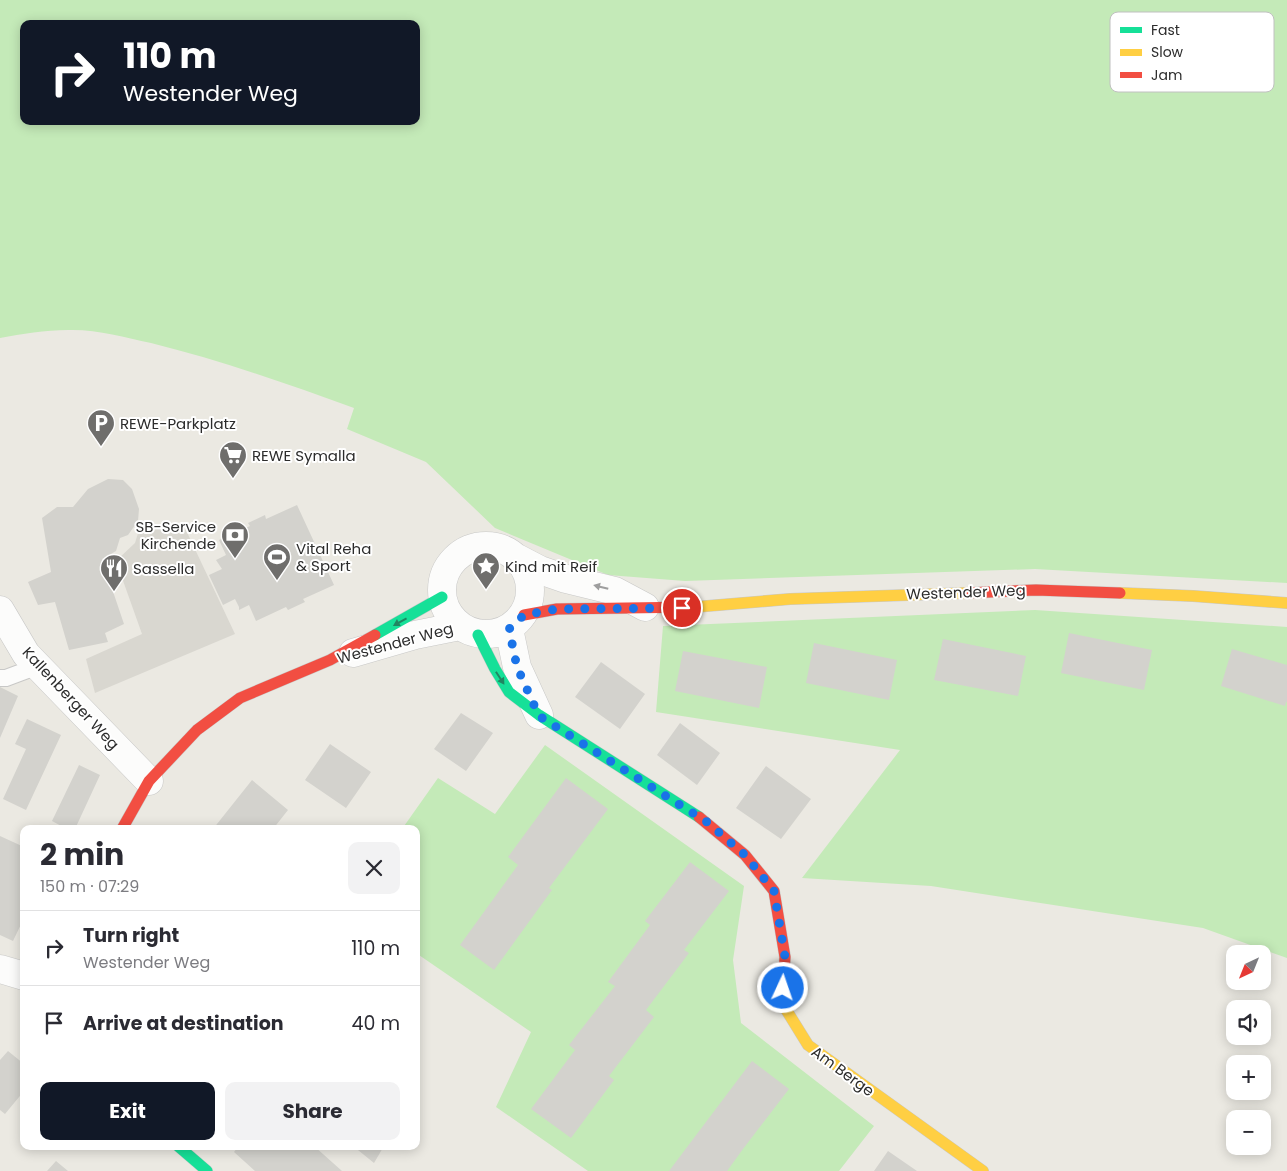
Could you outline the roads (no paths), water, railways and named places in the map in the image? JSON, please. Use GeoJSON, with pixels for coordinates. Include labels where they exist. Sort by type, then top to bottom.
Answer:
{"type":"FeatureCollection","features":[{"type":"Feature","properties":{"kind":"street"},"geometry":{"type":"LineString","coordinates":[[517,622],[494,634],[469,630],[448,614],[442,598],[442,586],[444,575],[457,556],[474,547],[493,546],[506,550],[517,558],[526,570],[530,585],[530,600],[517,622],[517,667],[539,716]]}},
{"type":"Feature","properties":{"kind":"street","name":"Westender Weg"},"geometry":{"type":"LineString","coordinates":[[517,558],[540,570],[615,591],[645,607]]}},
{"type":"Feature","properties":{"kind":"street","name":"Westender Weg"},"geometry":{"type":"LineString","coordinates":[[517,622],[557,609],[682,608],[800,599],[1036,590],[1193,596],[1287,603]]}},
{"type":"Feature","properties":{"kind":"street","name":"Westender Weg"},"geometry":{"type":"LineString","coordinates":[[124,825],[149,781],[197,730],[240,698],[330,660],[442,598]]}},
{"type":"Feature","properties":{"kind":"street","name":"Kallenberger Weg"},"geometry":{"type":"LineString","coordinates":[[0,610],[26,654],[149,781]]}},
{"type":"Feature","properties":{"kind":"street","name":"Westender Weg"},"geometry":{"type":"LineString","coordinates":[[330,660],[415,635],[469,630]]}},
{"type":"Feature","properties":{"kind":"street","name":"Am Berge"},"geometry":{"type":"LineString","coordinates":[[469,630],[509,692],[539,716],[707,822],[745,855],[774,891],[785,957],[782,1003],[808,1045],[983,1171]]}},
{"type":"Feature","properties":{"kind":"street"},"geometry":{"type":"LineString","coordinates":[[0,969],[20,975]]}},
{"type":"Feature","properties":{"kind":"street"},"geometry":{"type":"LineString","coordinates":[[183,1150],[207,1171]]}},
{"type":"Feature","properties":{"kind":"lane"},"geometry":{"type":"LineString","coordinates":[[0,678],[6,678],[38,666]]}},
{"type":"Feature","properties":{"kind":"place","name":"REWE-Parkplatz"},"geometry":{"type":"Point","coordinates":[101,447]}},
{"type":"Feature","properties":{"kind":"place","name":"REWE Symalla"},"geometry":{"type":"Point","coordinates":[233,479]}},
{"type":"Feature","properties":{"kind":"place","name":"SB-Service Kirchende"},"geometry":{"type":"Point","coordinates":[235,559]}},
{"type":"Feature","properties":{"kind":"place","name":"Vital Reha & Sport"},"geometry":{"type":"Point","coordinates":[277,581]}},
{"type":"Feature","properties":{"kind":"place","name":"Kind mit Reif"},"geometry":{"type":"Point","coordinates":[486,590]}},
{"type":"Feature","properties":{"kind":"place","name":"Sassella"},"geometry":{"type":"Point","coordinates":[114,592]}}]}
